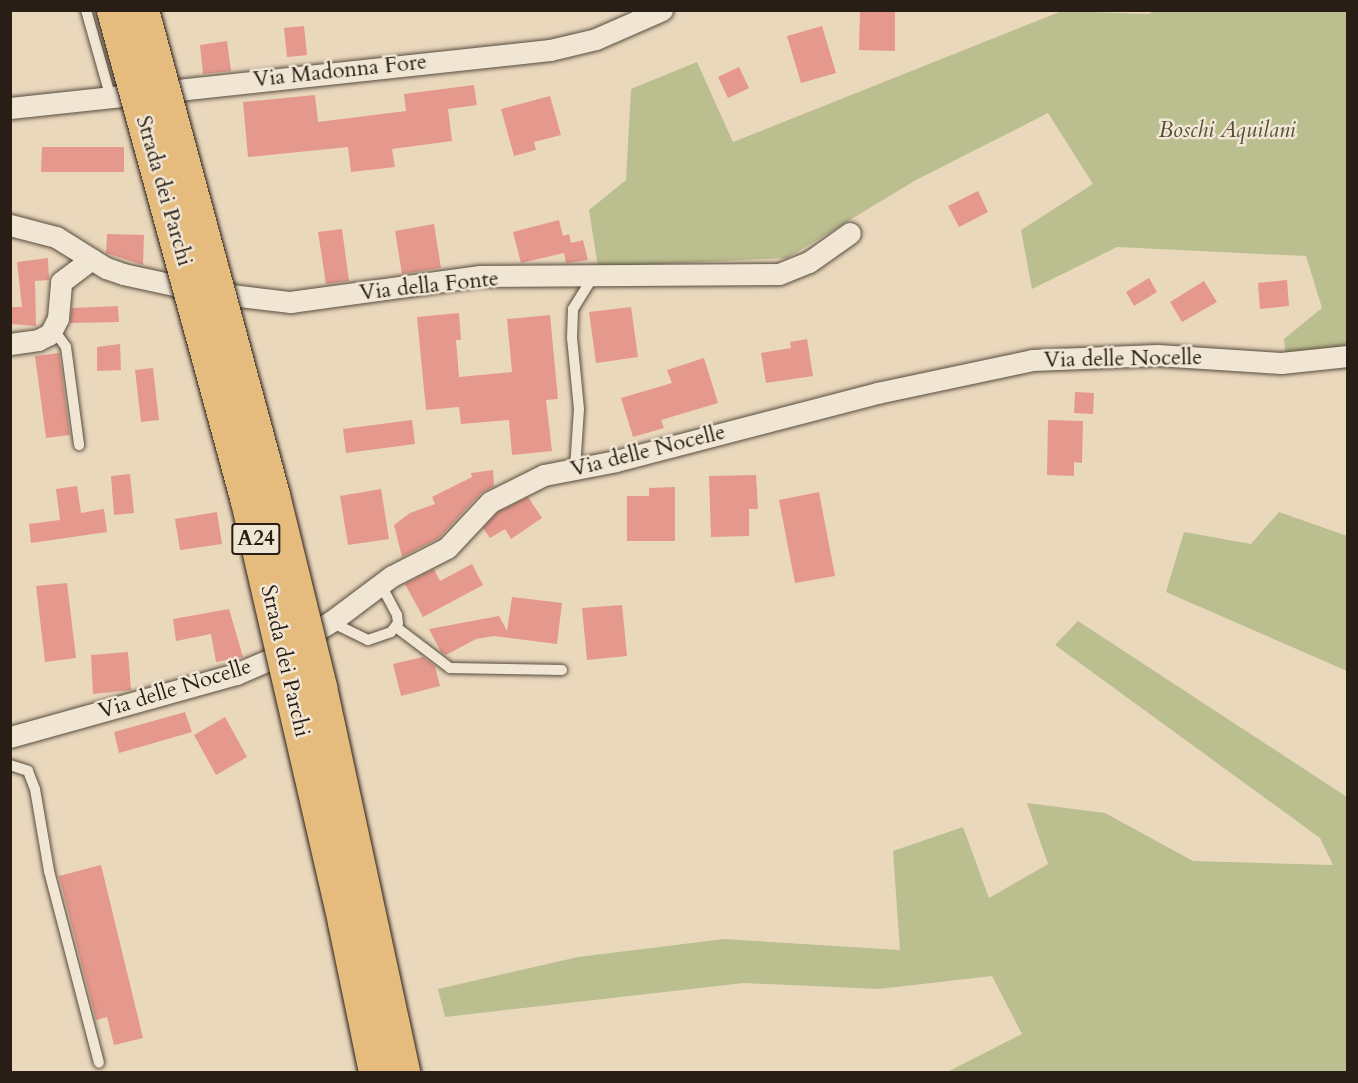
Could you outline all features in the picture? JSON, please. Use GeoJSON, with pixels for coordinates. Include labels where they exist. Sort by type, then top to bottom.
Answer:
{"type":"FeatureCollection","features":[{"type":"Feature","properties":{"kind":"highway","name":"Strada dei Parchi"},"geometry":{"type":"LineString","coordinates":[[113,10],[247,501],[344,922],[375,1072]]}},
{"type":"Feature","properties":{"kind":"highway","name":"Strada dei Parchi"},"geometry":{"type":"LineString","coordinates":[[142,10],[281,529],[366,893],[403,1072]]}},
{"type":"Feature","properties":{"kind":"street","name":"Via Madonna Fore"},"geometry":{"type":"LineString","coordinates":[[10,108],[110,95],[550,50],[597,39],[662,10]]}},
{"type":"Feature","properties":{"kind":"street","name":"Via della Fonte"},"geometry":{"type":"LineString","coordinates":[[10,225],[56,237],[114,271],[157,282],[283,302],[480,276],[592,278],[779,274],[809,262],[850,233]]}},
{"type":"Feature","properties":{"kind":"street"},"geometry":{"type":"LineString","coordinates":[[10,344],[38,340],[53,329],[60,282],[91,259]]}},
{"type":"Feature","properties":{"kind":"street","name":"Via delle Nocelle"},"geometry":{"type":"LineString","coordinates":[[10,737],[246,670],[281,654],[331,622],[380,584],[447,548],[478,512],[497,498],[536,477],[878,393],[1032,360],[1147,355],[1293,363],[1347,356]]}},
{"type":"Feature","properties":{"kind":"lane"},"geometry":{"type":"LineString","coordinates":[[86,10],[110,95]]}},
{"type":"Feature","properties":{"kind":"lane"},"geometry":{"type":"LineString","coordinates":[[575,469],[579,409],[572,338],[573,309],[592,278]]}},
{"type":"Feature","properties":{"kind":"lane"},"geometry":{"type":"LineString","coordinates":[[53,329],[66,347],[79,445]]}},
{"type":"Feature","properties":{"kind":"lane"},"geometry":{"type":"LineString","coordinates":[[331,622],[368,640],[384,637],[396,627],[397,615],[380,584]]}},
{"type":"Feature","properties":{"kind":"lane"},"geometry":{"type":"LineString","coordinates":[[396,627],[450,668],[562,670]]}},
{"type":"Feature","properties":{"kind":"lane"},"geometry":{"type":"LineString","coordinates":[[10,765],[28,771],[35,789],[49,871],[99,1063]]}},
{"type":"Feature","properties":{"kind":"green space","name":"Boschi Aquilani"},"geometry":{"type":"Polygon","coordinates":[[[1157,10],[1347,11],[1347,347],[1286,358],[1284,339],[1322,308],[1306,256],[1117,247],[1032,289],[1021,230],[1093,184],[1048,113],[916,180],[787,258],[598,267],[589,210],[626,180],[631,89],[697,62],[733,142],[1062,11],[1148,14],[1157,10]]]}},
{"type":"Feature","properties":{"kind":"green space"},"geometry":{"type":"Polygon","coordinates":[[[1279,512],[1347,536],[1347,671],[1166,592],[1184,532],[1251,544],[1279,512]]]}},
{"type":"Feature","properties":{"kind":"green space"},"geometry":{"type":"Polygon","coordinates":[[[1078,621],[1347,797],[1347,1072],[947,1072],[1022,1034],[992,976],[879,989],[744,983],[445,1017],[438,989],[578,957],[724,939],[900,950],[893,851],[963,827],[989,898],[1048,864],[1027,803],[1105,813],[1193,861],[1333,865],[1320,838],[1055,645],[1078,621]]]}},
{"type":"Feature","properties":{"kind":"building"},"geometry":{"type":"Polygon","coordinates":[[[860,10],[895,10],[895,51],[859,50],[860,10]]]}},
{"type":"Feature","properties":{"kind":"building"},"geometry":{"type":"Polygon","coordinates":[[[304,26],[307,55],[287,57],[284,28],[304,26]]]}},
{"type":"Feature","properties":{"kind":"building"},"geometry":{"type":"Polygon","coordinates":[[[822,26],[836,73],[801,83],[787,36],[822,26]]]}},
{"type":"Feature","properties":{"kind":"building"},"geometry":{"type":"Polygon","coordinates":[[[227,41],[231,71],[203,74],[200,45],[227,41]]]}},
{"type":"Feature","properties":{"kind":"building"},"geometry":{"type":"Polygon","coordinates":[[[739,67],[749,88],[728,98],[718,77],[739,67]]]}},
{"type":"Feature","properties":{"kind":"building"},"geometry":{"type":"Polygon","coordinates":[[[474,85],[477,105],[448,109],[452,141],[392,149],[395,167],[351,172],[348,147],[248,157],[243,102],[315,95],[318,122],[406,111],[404,94],[474,85]]]}},
{"type":"Feature","properties":{"kind":"building"},"geometry":{"type":"Polygon","coordinates":[[[550,96],[561,135],[534,142],[536,150],[514,156],[501,109],[550,96]]]}},
{"type":"Feature","properties":{"kind":"building"},"geometry":{"type":"Polygon","coordinates":[[[42,147],[124,147],[124,172],[41,172],[42,147]]]}},
{"type":"Feature","properties":{"kind":"building"},"geometry":{"type":"Polygon","coordinates":[[[978,191],[988,212],[959,227],[948,206],[978,191]]]}},
{"type":"Feature","properties":{"kind":"building"},"geometry":{"type":"Polygon","coordinates":[[[559,220],[563,236],[569,234],[571,243],[583,240],[588,260],[566,263],[564,253],[521,263],[513,232],[559,220]]]}},
{"type":"Feature","properties":{"kind":"building"},"geometry":{"type":"Polygon","coordinates":[[[434,224],[441,268],[402,274],[395,231],[434,224]]]}},
{"type":"Feature","properties":{"kind":"building"},"geometry":{"type":"Polygon","coordinates":[[[342,229],[349,281],[326,284],[318,232],[342,229]]]}},
{"type":"Feature","properties":{"kind":"building"},"geometry":{"type":"Polygon","coordinates":[[[107,234],[144,235],[143,265],[106,253],[107,234]]]}},
{"type":"Feature","properties":{"kind":"building"},"geometry":{"type":"Polygon","coordinates":[[[48,258],[49,280],[35,281],[36,326],[10,324],[10,307],[22,307],[17,262],[48,258]]]}},
{"type":"Feature","properties":{"kind":"building"},"geometry":{"type":"Polygon","coordinates":[[[1149,278],[1157,292],[1134,306],[1126,292],[1149,278]]]}},
{"type":"Feature","properties":{"kind":"building"},"geometry":{"type":"Polygon","coordinates":[[[1287,280],[1289,306],[1260,309],[1258,283],[1287,280]]]}},
{"type":"Feature","properties":{"kind":"building"},"geometry":{"type":"Polygon","coordinates":[[[1204,281],[1217,302],[1182,322],[1170,302],[1204,281]]]}},
{"type":"Feature","properties":{"kind":"building"},"geometry":{"type":"Polygon","coordinates":[[[118,306],[119,322],[70,323],[72,308],[118,306]]]}},
{"type":"Feature","properties":{"kind":"building"},"geometry":{"type":"Polygon","coordinates":[[[631,307],[638,357],[596,363],[589,312],[631,307]]]}},
{"type":"Feature","properties":{"kind":"building"},"geometry":{"type":"Polygon","coordinates":[[[459,313],[461,340],[456,340],[459,377],[512,372],[507,319],[550,315],[558,399],[546,400],[552,451],[512,455],[509,420],[461,424],[459,407],[426,410],[417,317],[459,313]]]}},
{"type":"Feature","properties":{"kind":"building"},"geometry":{"type":"Polygon","coordinates":[[[807,339],[813,376],[766,383],[761,353],[791,348],[790,342],[807,339]]]}},
{"type":"Feature","properties":{"kind":"building"},"geometry":{"type":"Polygon","coordinates":[[[120,344],[121,370],[97,371],[97,347],[120,344]]]}},
{"type":"Feature","properties":{"kind":"building"},"geometry":{"type":"Polygon","coordinates":[[[59,353],[70,435],[46,438],[35,356],[59,353]]]}},
{"type":"Feature","properties":{"kind":"building"},"geometry":{"type":"Polygon","coordinates":[[[704,358],[718,403],[661,420],[664,428],[633,437],[621,398],[672,383],[667,370],[704,358]]]}},
{"type":"Feature","properties":{"kind":"building"},"geometry":{"type":"Polygon","coordinates":[[[153,368],[159,420],[141,422],[135,370],[153,368]]]}},
{"type":"Feature","properties":{"kind":"building"},"geometry":{"type":"Polygon","coordinates":[[[1075,392],[1094,393],[1093,414],[1074,413],[1075,392]]]}},
{"type":"Feature","properties":{"kind":"building"},"geometry":{"type":"Polygon","coordinates":[[[412,420],[415,444],[346,453],[343,429],[412,420]]]}},
{"type":"Feature","properties":{"kind":"building"},"geometry":{"type":"Polygon","coordinates":[[[1048,420],[1083,421],[1082,463],[1074,462],[1074,476],[1047,475],[1048,420]]]}},
{"type":"Feature","properties":{"kind":"building"},"geometry":{"type":"Polygon","coordinates":[[[493,470],[494,486],[481,493],[439,538],[402,557],[394,525],[410,513],[435,504],[432,497],[472,477],[471,473],[493,470]]]}},
{"type":"Feature","properties":{"kind":"building"},"geometry":{"type":"Polygon","coordinates":[[[130,474],[134,513],[114,515],[111,476],[130,474]]]}},
{"type":"Feature","properties":{"kind":"building"},"geometry":{"type":"Polygon","coordinates":[[[756,475],[758,509],[749,509],[749,536],[711,537],[709,476],[756,475]]]}},
{"type":"Feature","properties":{"kind":"building"},"geometry":{"type":"Polygon","coordinates":[[[77,486],[81,513],[104,509],[107,532],[31,543],[29,524],[60,520],[56,489],[77,486]]]}},
{"type":"Feature","properties":{"kind":"building"},"geometry":{"type":"Polygon","coordinates":[[[675,487],[675,541],[627,541],[627,496],[649,496],[649,488],[675,487]]]}},
{"type":"Feature","properties":{"kind":"building"},"geometry":{"type":"Polygon","coordinates":[[[381,489],[389,539],[348,545],[340,496],[381,489]]]}},
{"type":"Feature","properties":{"kind":"building"},"geometry":{"type":"Polygon","coordinates":[[[819,492],[835,576],[795,583],[779,500],[819,492]]]}},
{"type":"Feature","properties":{"kind":"building"},"geometry":{"type":"Polygon","coordinates":[[[528,497],[542,518],[511,539],[505,529],[490,538],[483,528],[498,512],[528,497]]]}},
{"type":"Feature","properties":{"kind":"building"},"geometry":{"type":"Polygon","coordinates":[[[217,512],[222,544],[180,550],[175,519],[217,512]]]}},
{"type":"Feature","properties":{"kind":"building"},"geometry":{"type":"Polygon","coordinates":[[[472,564],[483,585],[423,617],[405,584],[434,569],[440,581],[472,564]]]}},
{"type":"Feature","properties":{"kind":"building"},"geometry":{"type":"Polygon","coordinates":[[[67,583],[76,658],[45,662],[36,586],[67,583]]]}},
{"type":"Feature","properties":{"kind":"building"},"geometry":{"type":"Polygon","coordinates":[[[512,597],[562,603],[557,644],[494,636],[476,639],[446,655],[441,652],[429,629],[499,616],[507,631],[512,597]]]}},
{"type":"Feature","properties":{"kind":"building"},"geometry":{"type":"Polygon","coordinates":[[[622,605],[627,656],[587,660],[582,608],[622,605]]]}},
{"type":"Feature","properties":{"kind":"building"},"geometry":{"type":"Polygon","coordinates":[[[229,609],[243,657],[216,662],[211,634],[176,641],[173,619],[229,609]]]}},
{"type":"Feature","properties":{"kind":"building"},"geometry":{"type":"Polygon","coordinates":[[[128,652],[131,690],[93,694],[91,655],[128,652]]]}},
{"type":"Feature","properties":{"kind":"building"},"geometry":{"type":"Polygon","coordinates":[[[423,657],[435,666],[440,686],[401,696],[393,664],[423,657]]]}},
{"type":"Feature","properties":{"kind":"building"},"geometry":{"type":"Polygon","coordinates":[[[185,712],[192,732],[119,753],[114,732],[185,712]]]}},
{"type":"Feature","properties":{"kind":"building"},"geometry":{"type":"Polygon","coordinates":[[[225,717],[247,757],[216,775],[194,735],[225,717]]]}},
{"type":"Feature","properties":{"kind":"building"},"geometry":{"type":"Polygon","coordinates":[[[101,865],[143,1038],[114,1045],[107,1017],[96,1020],[59,876],[101,865]]]}}]}
